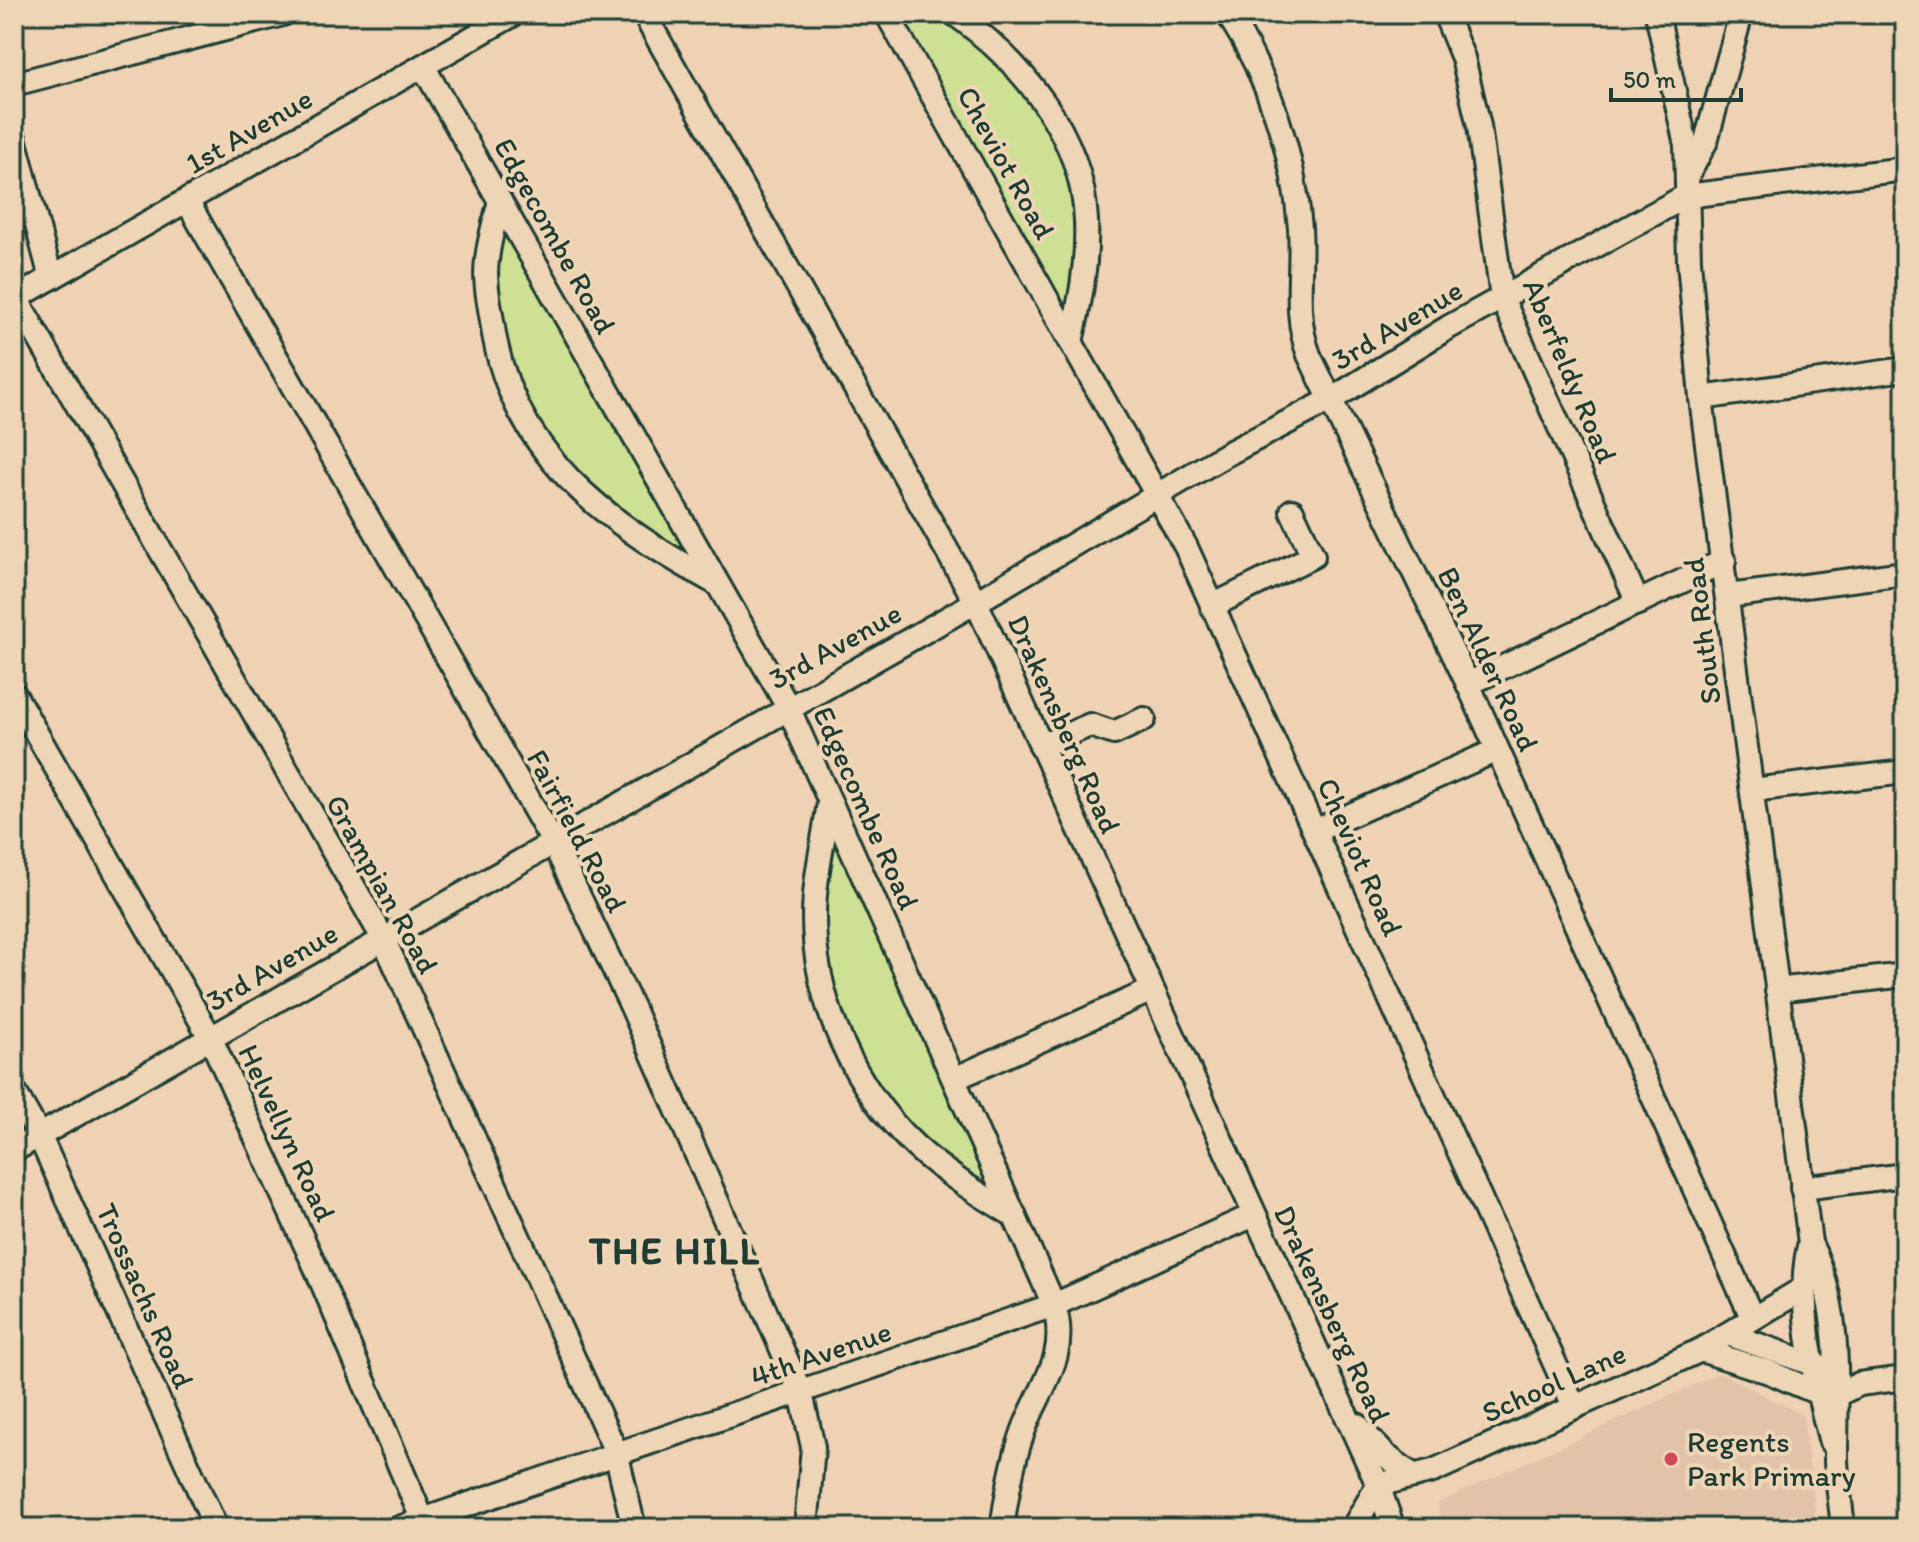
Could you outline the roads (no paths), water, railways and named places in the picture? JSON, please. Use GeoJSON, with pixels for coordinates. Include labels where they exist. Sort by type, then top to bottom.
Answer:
{"type":"FeatureCollection","features":[{"type":"Feature","properties":{"kind":"street"},"geometry":{"type":"LineString","coordinates":[[14,84],[283,14]]}},
{"type":"Feature","properties":{"kind":"street","name":"1st Avenue"},"geometry":{"type":"LineString","coordinates":[[15,299],[514,14]]}},
{"type":"Feature","properties":{"kind":"street","name":"Drakensberg Road"},"geometry":{"type":"LineString","coordinates":[[644,14],[976,602],[1343,1409],[1376,1500],[1393,1528]]}},
{"type":"Feature","properties":{"kind":"street","name":"Cheviot Road"},"geometry":{"type":"LineString","coordinates":[[887,14],[1159,496],[1317,830],[1574,1406]]}},
{"type":"Feature","properties":{"kind":"street","name":"Cheviot Road"},"geometry":{"type":"LineString","coordinates":[[955,14],[988,38],[1041,96],[1059,127],[1075,169],[1086,218],[1084,284],[1071,342]]}},
{"type":"Feature","properties":{"kind":"street","name":"Ben Alder Road"},"geometry":{"type":"LineString","coordinates":[[1228,14],[1261,74],[1292,175],[1300,229],[1301,335],[1468,684],[1752,1317]]}},
{"type":"Feature","properties":{"kind":"street","name":"Aberfeldy Road"},"geometry":{"type":"LineString","coordinates":[[1445,14],[1463,58],[1479,126],[1502,298],[1638,603]]}},
{"type":"Feature","properties":{"kind":"street","name":"South Road"},"geometry":{"type":"LineString","coordinates":[[1657,14],[1671,67],[1687,185],[1701,398],[1802,1188],[1810,1243],[1822,1267],[1838,1370]]}},
{"type":"Feature","properties":{"kind":"street"},"geometry":{"type":"LineString","coordinates":[[1741,14],[1706,141],[1687,185],[1905,169]]}},
{"type":"Feature","properties":{"kind":"street","name":"Edgecombe Road"},"geometry":{"type":"LineString","coordinates":[[423,66],[788,707],[1054,1305],[1061,1328],[1060,1344],[1024,1430],[1010,1478],[1002,1528]]}},
{"type":"Feature","properties":{"kind":"street"},"geometry":{"type":"LineString","coordinates":[[14,138],[51,278]]}},
{"type":"Feature","properties":{"kind":"street","name":"3rd Avenue"},"geometry":{"type":"LineString","coordinates":[[14,1150],[976,602],[1225,455],[1332,399],[1687,185]]}},
{"type":"Feature","properties":{"kind":"street","name":"Fairfield Road"},"geometry":{"type":"LineString","coordinates":[[187,201],[553,842],[632,1007],[801,1393],[813,1447],[806,1528]]}},
{"type":"Feature","properties":{"kind":"street"},"geometry":{"type":"LineString","coordinates":[[500,201],[486,262],[488,291],[495,345],[525,422],[546,455],[578,490],[640,539],[716,583]]}},
{"type":"Feature","properties":{"kind":"street","name":"Grampian Road"},"geometry":{"type":"LineString","coordinates":[[15,299],[383,938],[616,1452],[634,1528]]}},
{"type":"Feature","properties":{"kind":"street"},"geometry":{"type":"LineString","coordinates":[[1701,398],[1905,369]]}},
{"type":"Feature","properties":{"kind":"street"},"geometry":{"type":"LineString","coordinates":[[1212,606],[1313,556],[1292,511]]}},
{"type":"Feature","properties":{"kind":"street"},"geometry":{"type":"LineString","coordinates":[[1468,684],[1724,561]]}},
{"type":"Feature","properties":{"kind":"street"},"geometry":{"type":"LineString","coordinates":[[1728,596],[1905,573]]}},
{"type":"Feature","properties":{"kind":"street","name":"Helvellyn Road"},"geometry":{"type":"LineString","coordinates":[[14,694],[210,1037],[316,1268],[425,1524]]}},
{"type":"Feature","properties":{"kind":"street"},"geometry":{"type":"LineString","coordinates":[[1041,746],[1090,725],[1114,733],[1144,719]]}},
{"type":"Feature","properties":{"kind":"street"},"geometry":{"type":"LineString","coordinates":[[1317,830],[1497,750]]}},
{"type":"Feature","properties":{"kind":"street"},"geometry":{"type":"LineString","coordinates":[[1752,790],[1905,772]]}},
{"type":"Feature","properties":{"kind":"street"},"geometry":{"type":"LineString","coordinates":[[830,801],[814,918],[827,1005],[847,1053],[871,1093],[915,1146],[1015,1216]]}},
{"type":"Feature","properties":{"kind":"street"},"geometry":{"type":"LineString","coordinates":[[1777,990],[1905,975]]}},
{"type":"Feature","properties":{"kind":"street"},"geometry":{"type":"LineString","coordinates":[[954,1079],[1152,990]]}},
{"type":"Feature","properties":{"kind":"street","name":"Trossachs Road"},"geometry":{"type":"LineString","coordinates":[[14,1091],[39,1135],[216,1528]]}},
{"type":"Feature","properties":{"kind":"street"},"geometry":{"type":"LineString","coordinates":[[1802,1188],[1905,1175]]}},
{"type":"Feature","properties":{"kind":"street","name":"4th Avenue"},"geometry":{"type":"LineString","coordinates":[[399,1528],[425,1524],[616,1452],[801,1393],[1054,1305],[1254,1215]]}},
{"type":"Feature","properties":{"kind":"street","name":"South Road"},"geometry":{"type":"LineString","coordinates":[[1810,1243],[1803,1267],[1815,1367],[1839,1390],[1836,1462],[1843,1528]]}},
{"type":"Feature","properties":{"kind":"street","name":"School Lane"},"geometry":{"type":"LineString","coordinates":[[1376,1500],[1423,1473],[1701,1350],[1804,1288]]}},
{"type":"Feature","properties":{"kind":"street"},"geometry":{"type":"LineString","coordinates":[[1728,1334],[1815,1367],[1838,1370],[1839,1390]]}},
{"type":"Feature","properties":{"kind":"street"},"geometry":{"type":"LineString","coordinates":[[1701,1350],[1839,1390],[1905,1378]]}},
{"type":"Feature","properties":{"kind":"street"},"geometry":{"type":"LineString","coordinates":[[1343,1409],[1385,1455],[1423,1473]]}},
{"type":"Feature","properties":{"kind":"street"},"geometry":{"type":"LineString","coordinates":[[1353,1528],[1376,1500]]}},
{"type":"Feature","properties":{"kind":"place","name":"Regents Park Primary"},"geometry":{"type":"Point","coordinates":[1671,1459]}},
{"type":"Feature","properties":{"kind":"district","name":"THE HILL"},"geometry":{"type":"Point","coordinates":[675,1251]}}]}
